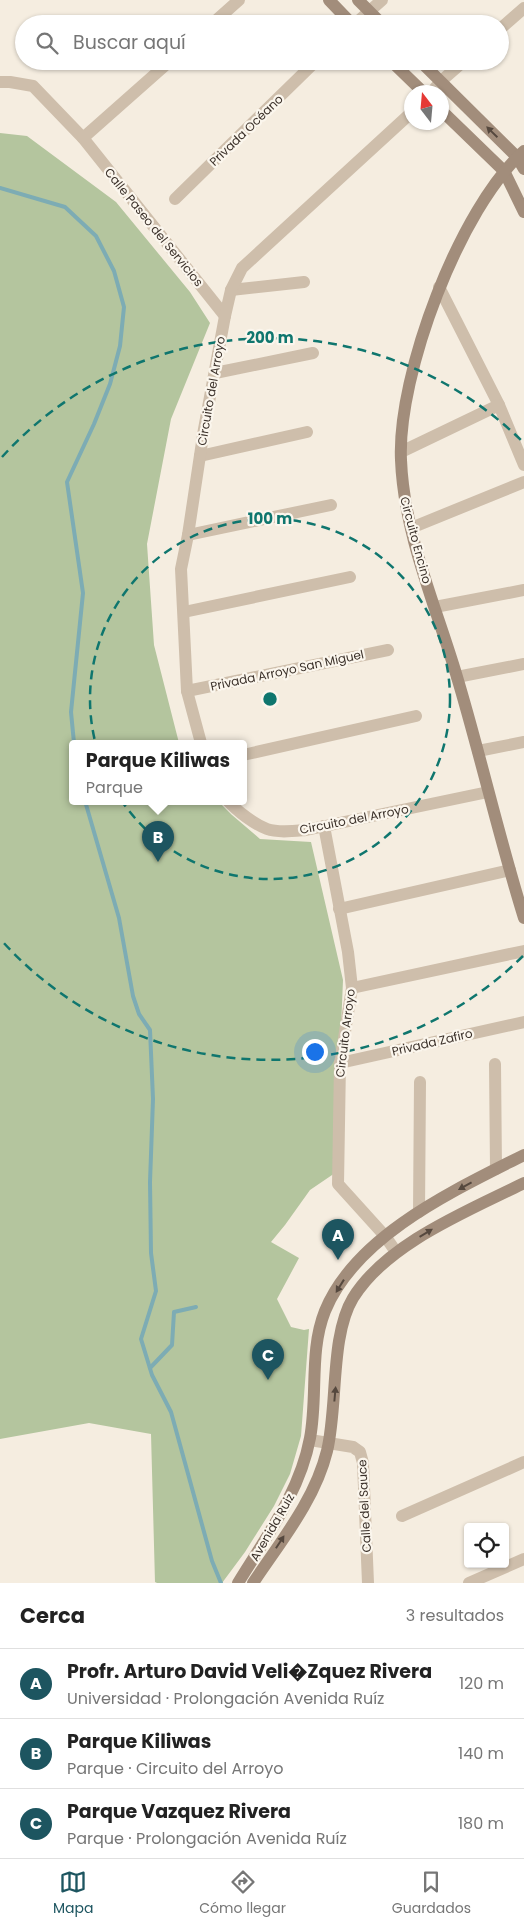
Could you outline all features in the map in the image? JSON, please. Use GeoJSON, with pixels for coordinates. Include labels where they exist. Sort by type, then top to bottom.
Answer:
{"type":"FeatureCollection","features":[{"type":"Feature","properties":{"kind":"street"},"geometry":{"type":"LineString","coordinates":[[222,15],[239,0]]}},
{"type":"Feature","properties":{"kind":"street"},"geometry":{"type":"LineString","coordinates":[[329,0],[344,15]]}},
{"type":"Feature","properties":{"kind":"street"},"geometry":{"type":"LineString","coordinates":[[358,0],[373,15]]}},
{"type":"Feature","properties":{"kind":"street"},"geometry":{"type":"LineString","coordinates":[[364,15],[382,0]]}},
{"type":"Feature","properties":{"kind":"street"},"geometry":{"type":"LineString","coordinates":[[509,21],[524,8]]}},
{"type":"Feature","properties":{"kind":"street"},"geometry":{"type":"LineString","coordinates":[[82,138],[160,70]]}},
{"type":"Feature","properties":{"kind":"street","name":"Privada Océano"},"geometry":{"type":"LineString","coordinates":[[176,198],[307,70]]}},
{"type":"Feature","properties":{"kind":"street"},"geometry":{"type":"LineString","coordinates":[[400,70],[416,85]]}},
{"type":"Feature","properties":{"kind":"street"},"geometry":{"type":"LineString","coordinates":[[429,70],[521,154],[524,169]]}},
{"type":"Feature","properties":{"kind":"street"},"geometry":{"type":"LineString","coordinates":[[438,85],[454,70]]}},
{"type":"Feature","properties":{"kind":"street","name":"Calle Paseo del Servicios"},"geometry":{"type":"LineString","coordinates":[[0,82],[32,86],[82,138],[224,316]]}},
{"type":"Feature","properties":{"kind":"street"},"geometry":{"type":"LineString","coordinates":[[449,118],[504,171],[524,212]]}},
{"type":"Feature","properties":{"kind":"street","name":"Circuito del Arroyo"},"geometry":{"type":"LineString","coordinates":[[200,740],[187,691],[182,569],[224,316],[232,290],[242,268],[404,119]]}},
{"type":"Feature","properties":{"kind":"street","name":"Circuito Encino"},"geometry":{"type":"LineString","coordinates":[[521,154],[504,171],[472,218],[440,287],[414,366],[406,404],[401,452],[403,490],[411,528],[457,677],[510,870],[521,900],[524,918]]}},
{"type":"Feature","properties":{"kind":"street"},"geometry":{"type":"LineString","coordinates":[[232,290],[304,282]]}},
{"type":"Feature","properties":{"kind":"street"},"geometry":{"type":"LineString","coordinates":[[440,287],[499,405],[524,465]]}},
{"type":"Feature","properties":{"kind":"street"},"geometry":{"type":"LineString","coordinates":[[215,373],[313,353]]}},
{"type":"Feature","properties":{"kind":"street"},"geometry":{"type":"LineString","coordinates":[[401,452],[499,405]]}},
{"type":"Feature","properties":{"kind":"street"},"geometry":{"type":"LineString","coordinates":[[200,456],[308,432]]}},
{"type":"Feature","properties":{"kind":"street"},"geometry":{"type":"LineString","coordinates":[[411,528],[524,482]]}},
{"type":"Feature","properties":{"kind":"street"},"geometry":{"type":"LineString","coordinates":[[188,536],[330,505]]}},
{"type":"Feature","properties":{"kind":"street"},"geometry":{"type":"LineString","coordinates":[[184,612],[350,577]]}},
{"type":"Feature","properties":{"kind":"street"},"geometry":{"type":"LineString","coordinates":[[435,607],[524,590]]}},
{"type":"Feature","properties":{"kind":"street","name":"Privada Arroyo San Miguel"},"geometry":{"type":"LineString","coordinates":[[187,691],[388,650]]}},
{"type":"Feature","properties":{"kind":"street"},"geometry":{"type":"LineString","coordinates":[[457,677],[524,664]]}},
{"type":"Feature","properties":{"kind":"street"},"geometry":{"type":"LineString","coordinates":[[247,754],[416,716]]}},
{"type":"Feature","properties":{"kind":"street"},"geometry":{"type":"LineString","coordinates":[[478,751],[524,742]]}},
{"type":"Feature","properties":{"kind":"street","name":"Circuito del Arroyo"},"geometry":{"type":"LineString","coordinates":[[233,805],[267,830],[288,831],[306,830],[488,792]]}},
{"type":"Feature","properties":{"kind":"street","name":"Circuito Arroyo"},"geometry":{"type":"LineString","coordinates":[[324,826],[348,952],[352,988],[340,1063],[338,1184],[385,1236],[396,1252]]}},
{"type":"Feature","properties":{"kind":"street"},"geometry":{"type":"LineString","coordinates":[[339,909],[510,870]]}},
{"type":"Feature","properties":{"kind":"street"},"geometry":{"type":"LineString","coordinates":[[352,988],[524,952]]}},
{"type":"Feature","properties":{"kind":"street","name":"Privada Zafiro"},"geometry":{"type":"LineString","coordinates":[[340,1063],[524,1022]]}},
{"type":"Feature","properties":{"kind":"street"},"geometry":{"type":"LineString","coordinates":[[495,1064],[496,1169]]}},
{"type":"Feature","properties":{"kind":"street"},"geometry":{"type":"LineString","coordinates":[[418,1212],[420,1082]]}},
{"type":"Feature","properties":{"kind":"street","name":"Avenida Ruiz"},"geometry":{"type":"LineString","coordinates":[[238,1583],[287,1504],[301,1474],[310,1440],[316,1348],[326,1310],[346,1276],[358,1260],[385,1236],[418,1212],[524,1155]]}},
{"type":"Feature","properties":{"kind":"street","name":"Avenida Ruiz"},"geometry":{"type":"LineString","coordinates":[[254,1583],[310,1498],[319,1475],[328,1443],[340,1338],[344,1319],[353,1298],[370,1276],[396,1252],[430,1231],[524,1183]]}},
{"type":"Feature","properties":{"kind":"street","name":"Calle del Sauce"},"geometry":{"type":"LineString","coordinates":[[310,1440],[353,1447],[360,1452],[363,1462],[368,1583]]}},
{"type":"Feature","properties":{"kind":"street"},"geometry":{"type":"LineString","coordinates":[[402,1516],[524,1462]]}},
{"type":"Feature","properties":{"kind":"street"},"geometry":{"type":"LineString","coordinates":[[469,1583],[524,1559]]}},
{"type":"Feature","properties":{"kind":"green space"},"geometry":{"type":"Polygon","coordinates":[[[0,133],[27,136],[116,202],[190,292],[210,323],[171,419],[147,544],[154,645],[178,740],[69,740],[69,805],[222,805],[260,839],[311,842],[343,980],[335,1173],[310,1190],[271,1242],[299,1258],[277,1299],[291,1327],[304,1330],[309,1329],[301,1436],[290,1474],[274,1506],[245,1552],[222,1583],[155,1582],[151,1434],[89,1423],[0,1439],[0,133]]]}},
{"type":"Feature","properties":{"kind":"waterway"},"geometry":{"type":"LineString","coordinates":[[0,188],[65,207],[96,236],[114,271],[124,307],[120,346],[110,384],[67,482],[83,593],[71,712],[74,740]]}},
{"type":"Feature","properties":{"kind":"waterway"},"geometry":{"type":"LineString","coordinates":[[86,805],[119,918],[133,996],[139,1014],[150,1030],[153,1099],[150,1182],[151,1253],[156,1291],[141,1339],[152,1375],[171,1412],[212,1561],[221,1583]]}},
{"type":"Feature","properties":{"kind":"waterway"},"geometry":{"type":"LineString","coordinates":[[150,1368],[172,1345],[174,1312],[196,1307]]}},
{"type":"Feature","properties":{"kind":"place","name":"Parque Kiliwas"},"geometry":{"type":"Point","coordinates":[158,862]}},
{"type":"Feature","properties":{"kind":"place","name":"Profr. Arturo David Veli�Zquez Rivera"},"geometry":{"type":"Point","coordinates":[338,1260]}},
{"type":"Feature","properties":{"kind":"place","name":"Parque Vazquez Rivera"},"geometry":{"type":"Point","coordinates":[268,1380]}}]}
